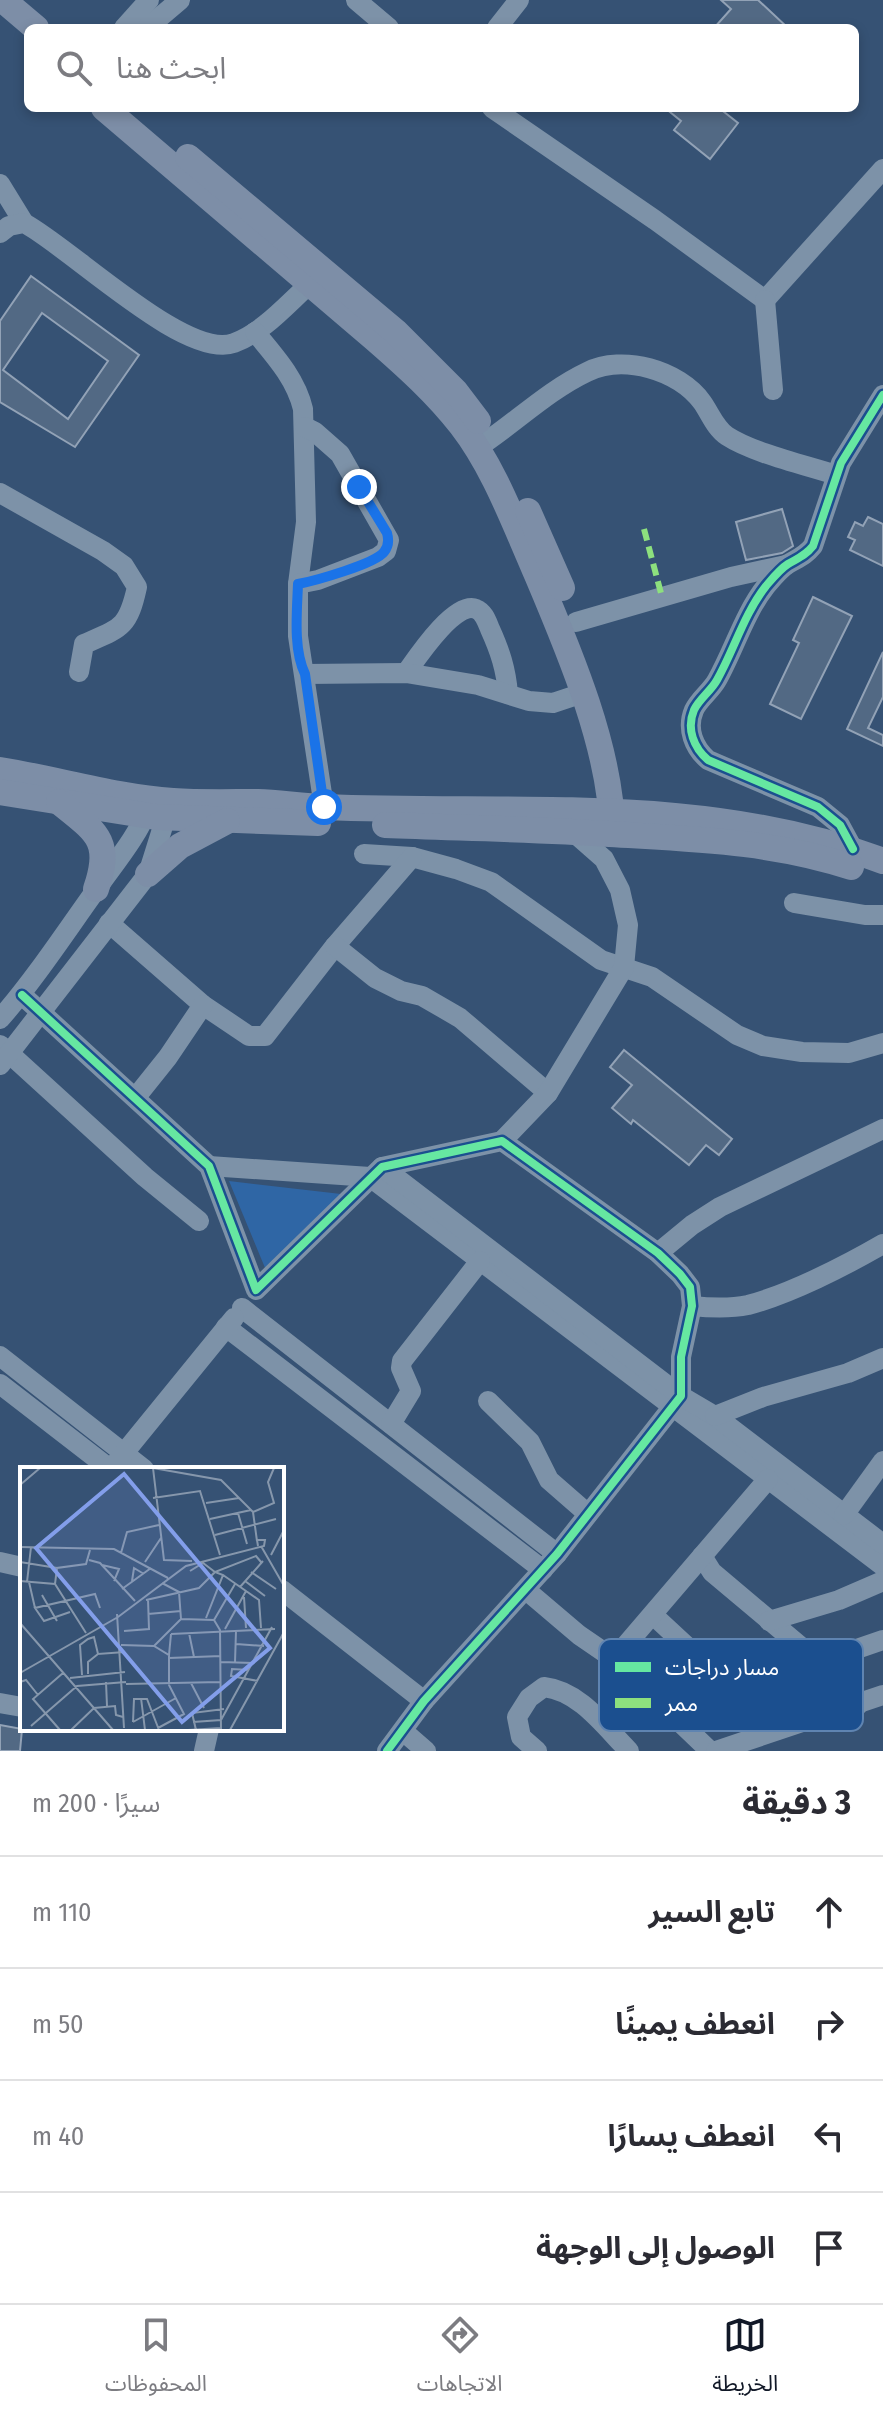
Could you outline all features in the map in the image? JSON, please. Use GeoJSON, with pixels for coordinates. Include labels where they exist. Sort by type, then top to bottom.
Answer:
{"type":"FeatureCollection","features":[{"type":"Feature","properties":{"kind":"main road"},"geometry":{"type":"LineString","coordinates":[[3,0],[31,24]]}},
{"type":"Feature","properties":{"kind":"main road"},"geometry":{"type":"LineString","coordinates":[[0,20],[24,41]]}},
{"type":"Feature","properties":{"kind":"main road"},"geometry":{"type":"LineString","coordinates":[[109,112],[396,332],[456,392],[539,534],[576,622],[612,731],[621,823]]}},
{"type":"Feature","properties":{"kind":"main road"},"geometry":{"type":"LineString","coordinates":[[134,112],[312,282],[414,373],[461,425],[484,443],[583,693],[621,823]]}},
{"type":"Feature","properties":{"kind":"main road"},"geometry":{"type":"LineString","coordinates":[[0,770],[227,821],[571,830],[621,823],[768,828],[853,849],[883,861]]}},
{"type":"Feature","properties":{"kind":"main road"},"geometry":{"type":"LineString","coordinates":[[0,792],[59,802],[159,808],[263,802],[324,807],[512,808],[770,847],[837,862],[883,879]]}},
{"type":"Feature","properties":{"kind":"main road"},"geometry":{"type":"LineString","coordinates":[[59,802],[86,824],[105,852],[96,889]]}},
{"type":"Feature","properties":{"kind":"main road"},"geometry":{"type":"LineString","coordinates":[[148,874],[180,846],[227,821]]}},
{"type":"Feature","properties":{"kind":"street"},"geometry":{"type":"LineString","coordinates":[[128,24],[149,0]]}},
{"type":"Feature","properties":{"kind":"street"},"geometry":{"type":"LineString","coordinates":[[152,24],[180,0]]}},
{"type":"Feature","properties":{"kind":"street"},"geometry":{"type":"LineString","coordinates":[[356,0],[384,24]]}},
{"type":"Feature","properties":{"kind":"street"},"geometry":{"type":"LineString","coordinates":[[500,24],[519,0]]}},
{"type":"Feature","properties":{"kind":"street"},"geometry":{"type":"LineString","coordinates":[[498,112],[765,300]]}},
{"type":"Feature","properties":{"kind":"street"},"geometry":{"type":"LineString","coordinates":[[773,390],[765,300],[883,169]]}},
{"type":"Feature","properties":{"kind":"street"},"geometry":{"type":"LineString","coordinates":[[0,184],[24,223],[167,325],[195,340],[218,347],[233,344],[255,332],[312,282]]}},
{"type":"Feature","properties":{"kind":"street"},"geometry":{"type":"LineString","coordinates":[[0,233],[9,226],[24,223]]}},
{"type":"Feature","properties":{"kind":"street"},"geometry":{"type":"LineString","coordinates":[[255,332],[296,387],[305,427],[306,522],[298,584],[298,636],[324,807]]}},
{"type":"Feature","properties":{"kind":"street"},"geometry":{"type":"LineString","coordinates":[[484,443],[589,370],[615,363],[657,371],[682,381],[702,402],[711,419],[726,436],[836,475]]}},
{"type":"Feature","properties":{"kind":"street"},"geometry":{"type":"LineString","coordinates":[[576,622],[731,577],[786,565],[806,555],[813,546],[836,475],[883,395]]}},
{"type":"Feature","properties":{"kind":"street"},"geometry":{"type":"LineString","coordinates":[[298,584],[318,580],[378,557],[386,551],[389,540],[340,454],[305,427]]}},
{"type":"Feature","properties":{"kind":"street"},"geometry":{"type":"LineString","coordinates":[[0,493],[103,551],[124,566],[137,587],[133,606],[119,629],[84,644],[79,672]]}},
{"type":"Feature","properties":{"kind":"street"},"geometry":{"type":"LineString","coordinates":[[786,565],[764,588],[717,681],[694,710],[693,740],[698,752],[708,760],[793,795],[832,816],[853,849]]}},
{"type":"Feature","properties":{"kind":"street"},"geometry":{"type":"LineString","coordinates":[[406,673],[449,620],[469,608],[477,609],[483,614],[502,655],[508,694]]}},
{"type":"Feature","properties":{"kind":"street"},"geometry":{"type":"LineString","coordinates":[[305,674],[406,673],[478,685],[529,701],[553,703],[583,693]]}},
{"type":"Feature","properties":{"kind":"street"},"geometry":{"type":"LineString","coordinates":[[159,808],[148,874],[3,1055],[199,1221]]}},
{"type":"Feature","properties":{"kind":"street"},"geometry":{"type":"LineString","coordinates":[[0,1019],[22,995],[96,889],[159,808]]}},
{"type":"Feature","properties":{"kind":"street"},"geometry":{"type":"LineString","coordinates":[[209,1166],[376,1172],[502,1141],[548,1093],[624,967],[628,925],[620,890],[604,859],[571,830]]}},
{"type":"Feature","properties":{"kind":"street"},"geometry":{"type":"LineString","coordinates":[[364,854],[412,857],[491,882],[601,960],[652,977],[737,1035],[763,1046],[802,1052],[849,1053],[883,1043]]}},
{"type":"Feature","properties":{"kind":"street"},"geometry":{"type":"LineString","coordinates":[[109,923],[203,1005],[249,1036],[265,1036],[335,946],[412,857]]}},
{"type":"Feature","properties":{"kind":"street"},"geometry":{"type":"LineString","coordinates":[[794,903],[865,915],[883,915]]}},
{"type":"Feature","properties":{"kind":"street"},"geometry":{"type":"LineString","coordinates":[[335,946],[375,978],[401,991],[422,996],[460,1018],[548,1093]]}},
{"type":"Feature","properties":{"kind":"street"},"geometry":{"type":"LineString","coordinates":[[22,995],[209,1166],[256,1290]]}},
{"type":"Feature","properties":{"kind":"street"},"geometry":{"type":"LineString","coordinates":[[136,1097],[203,1005]]}},
{"type":"Feature","properties":{"kind":"street"},"geometry":{"type":"LineString","coordinates":[[658,1253],[720,1207],[883,1129]]}},
{"type":"Feature","properties":{"kind":"street"},"geometry":{"type":"LineString","coordinates":[[387,1751],[424,1701],[557,1554],[676,1401],[692,1306],[690,1287],[658,1253],[502,1141]]}},
{"type":"Feature","properties":{"kind":"street"},"geometry":{"type":"LineString","coordinates":[[376,1172],[480,1261],[676,1401],[715,1416],[883,1544]]}},
{"type":"Feature","properties":{"kind":"street"},"geometry":{"type":"LineString","coordinates":[[113,1467],[256,1290],[376,1172]]}},
{"type":"Feature","properties":{"kind":"street"},"geometry":{"type":"LineString","coordinates":[[376,1172],[676,1401],[768,1479],[883,1566]]}},
{"type":"Feature","properties":{"kind":"street"},"geometry":{"type":"LineString","coordinates":[[692,1306],[719,1308],[746,1305],[779,1295],[880,1253]]}},
{"type":"Feature","properties":{"kind":"street"},"geometry":{"type":"LineString","coordinates":[[391,1424],[411,1388],[401,1368],[402,1361],[480,1261]]}},
{"type":"Feature","properties":{"kind":"street"},"geometry":{"type":"LineString","coordinates":[[242,1308],[557,1554]]}},
{"type":"Feature","properties":{"kind":"street"},"geometry":{"type":"LineString","coordinates":[[226,1327],[543,1570]]}},
{"type":"Feature","properties":{"kind":"street"},"geometry":{"type":"LineString","coordinates":[[0,1356],[142,1467]]}},
{"type":"Feature","properties":{"kind":"street"},"geometry":{"type":"LineString","coordinates":[[715,1416],[763,1397],[848,1373],[883,1358]]}},
{"type":"Feature","properties":{"kind":"street"},"geometry":{"type":"LineString","coordinates":[[0,1384],[108,1467]]}},
{"type":"Feature","properties":{"kind":"street"},"geometry":{"type":"LineString","coordinates":[[488,1401],[530,1442],[549,1480],[588,1514]]}},
{"type":"Feature","properties":{"kind":"street"},"geometry":{"type":"LineString","coordinates":[[844,1515],[883,1461]]}},
{"type":"Feature","properties":{"kind":"street"},"geometry":{"type":"LineString","coordinates":[[632,1639],[768,1479]]}},
{"type":"Feature","properties":{"kind":"street"},"geometry":{"type":"LineString","coordinates":[[702,1556],[712,1572],[791,1639]]}},
{"type":"Feature","properties":{"kind":"street"},"geometry":{"type":"LineString","coordinates":[[0,1562],[20,1567]]}},
{"type":"Feature","properties":{"kind":"street"},"geometry":{"type":"LineString","coordinates":[[769,1621],[839,1600],[883,1581]]}},
{"type":"Feature","properties":{"kind":"street"},"geometry":{"type":"LineString","coordinates":[[526,1590],[599,1649]]}},
{"type":"Feature","properties":{"kind":"street"},"geometry":{"type":"LineString","coordinates":[[284,1592],[424,1701]]}},
{"type":"Feature","properties":{"kind":"street"},"geometry":{"type":"LineString","coordinates":[[653,1615],[679,1639]]}},
{"type":"Feature","properties":{"kind":"street"},"geometry":{"type":"LineString","coordinates":[[863,1647],[883,1640]]}},
{"type":"Feature","properties":{"kind":"street"},"geometry":{"type":"LineString","coordinates":[[537,1751],[521,1737],[517,1717],[529,1698],[544,1687],[559,1689],[574,1698],[599,1722]]}},
{"type":"Feature","properties":{"kind":"street"},"geometry":{"type":"LineString","coordinates":[[863,1703],[883,1695]]}},
{"type":"Feature","properties":{"kind":"street"},"geometry":{"type":"LineString","coordinates":[[0,1703],[20,1707]]}},
{"type":"Feature","properties":{"kind":"street"},"geometry":{"type":"LineString","coordinates":[[204,1751],[209,1731]]}},
{"type":"Feature","properties":{"kind":"street"},"geometry":{"type":"LineString","coordinates":[[403,1731],[426,1751]]}},
{"type":"Feature","properties":{"kind":"street"},"geometry":{"type":"LineString","coordinates":[[608,1731],[629,1751]]}},
{"type":"Feature","properties":{"kind":"street"},"geometry":{"type":"LineString","coordinates":[[689,1731],[710,1751]]}},
{"type":"Feature","properties":{"kind":"street"},"geometry":{"type":"LineString","coordinates":[[716,1751],[774,1731]]}},
{"type":"Feature","properties":{"kind":"shaded area"},"geometry":{"type":"Polygon","coordinates":[[[229,1181],[341,1194],[268,1275],[229,1181]]]}},
{"type":"Feature","properties":{"kind":"building"},"geometry":{"type":"Polygon","coordinates":[[[721,0],[758,0],[784,24],[718,24],[731,9],[721,0]]]}},
{"type":"Feature","properties":{"kind":"building"},"geometry":{"type":"Polygon","coordinates":[[[670,112],[724,112],[738,123],[710,159],[674,130],[681,121],[670,112]]]}},
{"type":"Feature","properties":{"kind":"building"},"geometry":{"type":"Polygon","coordinates":[[[31,276],[139,355],[75,447],[0,402],[0,321],[31,276]],[[42,313],[3,370],[68,419],[108,361],[42,313]]]}},
{"type":"Feature","properties":{"kind":"building"},"geometry":{"type":"Polygon","coordinates":[[[782,509],[793,546],[782,553],[746,560],[736,522],[782,509]]]}},
{"type":"Feature","properties":{"kind":"building"},"geometry":{"type":"Polygon","coordinates":[[[868,517],[883,524],[883,566],[850,550],[855,540],[848,537],[855,522],[863,526],[868,517]]]}},
{"type":"Feature","properties":{"kind":"building"},"geometry":{"type":"Polygon","coordinates":[[[813,597],[852,616],[801,719],[770,704],[799,643],[793,640],[813,597]]]}},
{"type":"Feature","properties":{"kind":"building"},"geometry":{"type":"Polygon","coordinates":[[[883,652],[883,697],[868,728],[883,735],[883,746],[847,729],[883,652]]]}},
{"type":"Feature","properties":{"kind":"building"},"geometry":{"type":"Polygon","coordinates":[[[624,1050],[732,1139],[719,1155],[706,1145],[689,1165],[633,1120],[631,1124],[612,1108],[632,1085],[610,1067],[624,1050]]]}},
{"type":"Feature","properties":{"kind":"building"},"geometry":{"type":"Polygon","coordinates":[[[0,1725],[20,1729],[20,1751],[0,1751],[0,1725]]]}},
{"type":"Feature","properties":{"kind":"marked path"},"geometry":{"type":"LineString","coordinates":[[644,529],[662,597]]}},
{"type":"Feature","properties":{"kind":"cycle path"},"geometry":{"type":"LineString","coordinates":[[853,849],[840,825],[818,807],[708,760],[695,744],[691,724],[694,710],[717,680],[758,597],[782,569],[813,546],[841,463],[883,395]]}},
{"type":"Feature","properties":{"kind":"cycle path"},"geometry":{"type":"LineString","coordinates":[[22,995],[209,1166],[256,1290],[382,1167],[502,1141],[658,1253],[690,1287],[692,1306],[681,1357],[681,1396],[557,1554],[424,1701],[387,1751]]}},
{"type":"Feature","properties":{"kind":"route"},"geometry":{"type":"LineString","coordinates":[[324,807],[305,674],[301,666],[298,584],[336,574],[386,551],[387,533],[359,487]]}}]}
